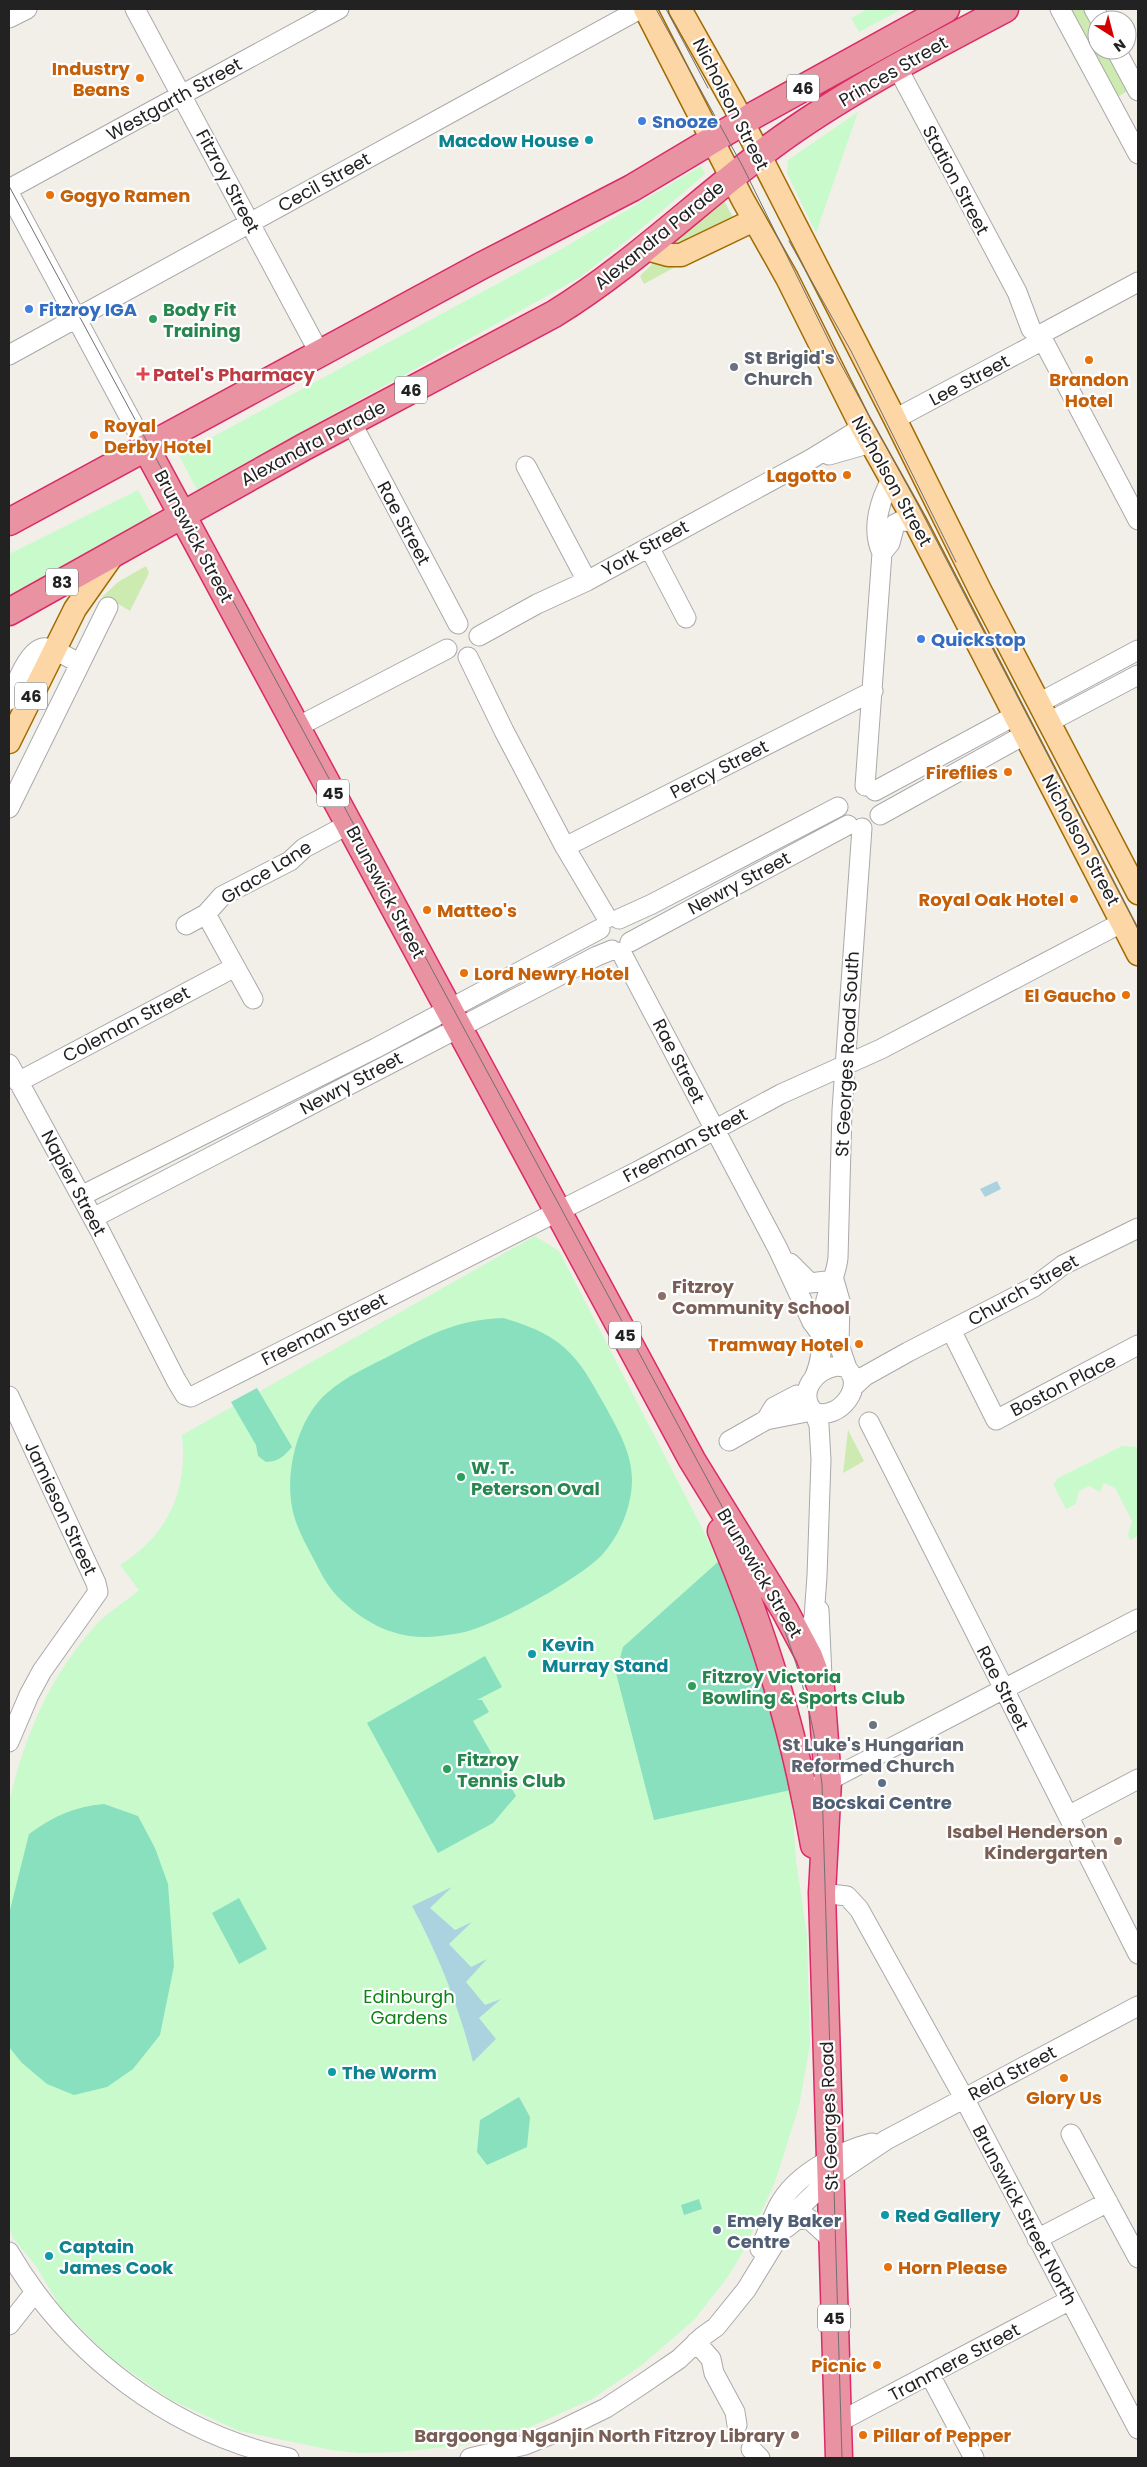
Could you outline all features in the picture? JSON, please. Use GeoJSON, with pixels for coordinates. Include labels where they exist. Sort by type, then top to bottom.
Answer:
{"type":"FeatureCollection","features":[{"type":"Feature","properties":{"kind":"highway","name":"Princes Street"},"geometry":{"type":"LineString","coordinates":[[742,122],[946,9]]}},
{"type":"Feature","properties":{"kind":"highway","name":"Princes Street"},"geometry":{"type":"LineString","coordinates":[[759,156],[836,104],[897,67],[1005,9]]}},
{"type":"Feature","properties":{"kind":"highway","name":"46"},"geometry":{"type":"LineString","coordinates":[[9,522],[481,266],[632,188],[742,122]]}},
{"type":"Feature","properties":{"kind":"highway","name":"46"},"geometry":{"type":"LineString","coordinates":[[731,177],[759,156]]}},
{"type":"Feature","properties":{"kind":"highway","name":"Alexandra Parade"},"geometry":{"type":"LineString","coordinates":[[9,612],[182,514],[554,314],[586,294],[731,177]]}},
{"type":"Feature","properties":{"kind":"highway","name":"Brunswick Street"},"geometry":{"type":"LineString","coordinates":[[146,448],[692,1460],[802,1642],[821,1688]]}},
{"type":"Feature","properties":{"kind":"highway","name":"Brunswick Street"},"geometry":{"type":"LineString","coordinates":[[692,1460],[756,1620],[784,1704]]}},
{"type":"Feature","properties":{"kind":"highway","name":"St Georges Road"},"geometry":{"type":"LineString","coordinates":[[821,1688],[826,1729],[816,1786],[822,1893],[839,2458]]}},
{"type":"Feature","properties":{"kind":"highway","name":"St Georges Road"},"geometry":{"type":"LineString","coordinates":[[784,1704],[816,1786]]}},
{"type":"Feature","properties":{"kind":"main road","name":"Nicholson Street"},"geometry":{"type":"LineString","coordinates":[[645,9],[731,177],[787,278],[859,422],[891,480],[910,522],[958,605],[1138,954]]}},
{"type":"Feature","properties":{"kind":"main road","name":"Nicholson Street"},"geometry":{"type":"LineString","coordinates":[[680,9],[742,122],[896,419],[981,592],[1138,892]]}},
{"type":"Feature","properties":{"kind":"main road"},"geometry":{"type":"LineString","coordinates":[[643,248],[668,255],[681,255],[754,220]]}},
{"type":"Feature","properties":{"kind":"main road","name":"46"},"geometry":{"type":"LineString","coordinates":[[9,742],[74,609],[115,552]]}},
{"type":"Feature","properties":{"kind":"main road"},"geometry":{"type":"LineString","coordinates":[[958,605],[981,592]]}},
{"type":"Feature","properties":{"kind":"street"},"geometry":{"type":"LineString","coordinates":[[9,18],[27,9]]}},
{"type":"Feature","properties":{"kind":"street","name":"Fitzroy Street"},"geometry":{"type":"LineString","coordinates":[[135,9],[320,354]]}},
{"type":"Feature","properties":{"kind":"street","name":"Westgarth Street"},"geometry":{"type":"LineString","coordinates":[[9,191],[339,9]]}},
{"type":"Feature","properties":{"kind":"street","name":"Cecil Street"},"geometry":{"type":"LineString","coordinates":[[9,355],[640,9]]}},
{"type":"Feature","properties":{"kind":"street"},"geometry":{"type":"LineString","coordinates":[[1060,9],[1138,154]]}},
{"type":"Feature","properties":{"kind":"street"},"geometry":{"type":"LineString","coordinates":[[1121,60],[1138,91]]}},
{"type":"Feature","properties":{"kind":"street","name":"Station Street"},"geometry":{"type":"LineString","coordinates":[[897,67],[1017,292],[1031,330],[1045,340],[1138,520]]}},
{"type":"Feature","properties":{"kind":"street","name":"Brunswick Street"},"geometry":{"type":"LineString","coordinates":[[9,191],[146,448]]}},
{"type":"Feature","properties":{"kind":"street","name":"Lee Street"},"geometry":{"type":"LineString","coordinates":[[1045,340],[1138,282]]}},
{"type":"Feature","properties":{"kind":"street","name":"Lee Street"},"geometry":{"type":"LineString","coordinates":[[896,419],[1045,340],[1138,297]]}},
{"type":"Feature","properties":{"kind":"street","name":"Rae Street"},"geometry":{"type":"LineString","coordinates":[[351,422],[458,624]]}},
{"type":"Feature","properties":{"kind":"street","name":"York Street"},"geometry":{"type":"LineString","coordinates":[[479,636],[537,604],[586,581],[811,460],[855,432],[859,422]]}},
{"type":"Feature","properties":{"kind":"street","name":"York Street"},"geometry":{"type":"LineString","coordinates":[[811,460],[871,443]]}},
{"type":"Feature","properties":{"kind":"street"},"geometry":{"type":"LineString","coordinates":[[526,466],[586,581]]}},
{"type":"Feature","properties":{"kind":"street"},"geometry":{"type":"LineString","coordinates":[[880,815],[881,802],[870,788],[873,691],[882,553],[878,544],[878,518],[880,503],[891,480]]}},
{"type":"Feature","properties":{"kind":"street"},"geometry":{"type":"LineString","coordinates":[[878,518],[910,522]]}},
{"type":"Feature","properties":{"kind":"street"},"geometry":{"type":"LineString","coordinates":[[882,553],[890,543],[895,524],[910,522]]}},
{"type":"Feature","properties":{"kind":"street"},"geometry":{"type":"LineString","coordinates":[[649,547],[686,618]]}},
{"type":"Feature","properties":{"kind":"street"},"geometry":{"type":"LineString","coordinates":[[9,808],[108,607]]}},
{"type":"Feature","properties":{"kind":"street"},"geometry":{"type":"LineString","coordinates":[[458,624],[473,626],[479,636],[478,649],[468,657],[456,656],[447,649],[446,636],[450,628],[458,624]]}},
{"type":"Feature","properties":{"kind":"street"},"geometry":{"type":"LineString","coordinates":[[9,700],[32,654],[44,648],[53,650],[79,663]]}},
{"type":"Feature","properties":{"kind":"street"},"geometry":{"type":"LineString","coordinates":[[297,727],[447,649]]}},
{"type":"Feature","properties":{"kind":"street"},"geometry":{"type":"LineString","coordinates":[[1044,712],[1138,650]]}},
{"type":"Feature","properties":{"kind":"street"},"geometry":{"type":"LineString","coordinates":[[468,657],[504,731],[566,847],[609,922],[628,932],[621,948],[601,938],[609,922]]}},
{"type":"Feature","properties":{"kind":"street"},"geometry":{"type":"LineString","coordinates":[[1044,712],[1138,675]]}},
{"type":"Feature","properties":{"kind":"street","name":"Percy Street"},"geometry":{"type":"LineString","coordinates":[[566,847],[873,691]]}},
{"type":"Feature","properties":{"kind":"street"},"geometry":{"type":"LineString","coordinates":[[1021,725],[880,815],[873,824],[855,827],[839,814],[839,800],[846,790],[852,786],[870,788],[1021,725]]}},
{"type":"Feature","properties":{"kind":"street","name":"Newry Street"},"geometry":{"type":"LineString","coordinates":[[93,1218],[454,1018],[609,922],[652,904],[838,807]]}},
{"type":"Feature","properties":{"kind":"street","name":"Grace Lane"},"geometry":{"type":"LineString","coordinates":[[186,925],[206,914],[222,896],[290,861],[304,848],[349,824]]}},
{"type":"Feature","properties":{"kind":"street","name":"Newry Street"},"geometry":{"type":"LineString","coordinates":[[81,1196],[454,1018],[597,956],[621,948],[855,827]]}},
{"type":"Feature","properties":{"kind":"street","name":"St Georges Road South"},"geometry":{"type":"LineString","coordinates":[[814,1378],[821,1362],[826,1303],[834,1280],[838,1249],[855,827]]}},
{"type":"Feature","properties":{"kind":"street"},"geometry":{"type":"LineString","coordinates":[[206,914],[253,999]]}},
{"type":"Feature","properties":{"kind":"street","name":"Freeman Street"},"geometry":{"type":"LineString","coordinates":[[191,1391],[201,1394],[247,1368],[646,1166],[781,1094],[845,1066],[1123,922]]}},
{"type":"Feature","properties":{"kind":"street","name":"Rae Street"},"geometry":{"type":"LineString","coordinates":[[621,948],[778,1249],[812,1322],[823,1337]]}},
{"type":"Feature","properties":{"kind":"street","name":"Coleman Street"},"geometry":{"type":"LineString","coordinates":[[18,1082],[235,967]]}},
{"type":"Feature","properties":{"kind":"street","name":"Napier Street"},"geometry":{"type":"LineString","coordinates":[[9,1064],[93,1218],[176,1380],[191,1391]]}},
{"type":"Feature","properties":{"kind":"street","name":"Church Street"},"geometry":{"type":"LineString","coordinates":[[850,1375],[865,1376],[1034,1287],[1063,1265],[1138,1228]]}},
{"type":"Feature","properties":{"kind":"street","name":"Rae Street"},"geometry":{"type":"LineString","coordinates":[[778,1249],[810,1283],[834,1280]]}},
{"type":"Feature","properties":{"kind":"street","name":"St Georges Road South"},"geometry":{"type":"LineString","coordinates":[[834,1280],[840,1301],[839,1345],[850,1375]]}},
{"type":"Feature","properties":{"kind":"street","name":"Boston Place"},"geometry":{"type":"LineString","coordinates":[[951,1330],[996,1420],[1138,1346]]}},
{"type":"Feature","properties":{"kind":"street"},"geometry":{"type":"LineString","coordinates":[[729,1441],[766,1420],[813,1411],[825,1415],[835,1411],[850,1395],[850,1375],[840,1366],[828,1368],[814,1378],[807,1395],[813,1411],[819,1425],[821,1460],[814,1618],[802,1642]]}},
{"type":"Feature","properties":{"kind":"street"},"geometry":{"type":"LineString","coordinates":[[766,1420],[774,1407],[797,1395]]}},
{"type":"Feature","properties":{"kind":"street","name":"Jamieson Street"},"geometry":{"type":"LineString","coordinates":[[9,1742],[29,1695],[42,1671],[98,1594],[97,1586],[11,1411]]}},
{"type":"Feature","properties":{"kind":"street"},"geometry":{"type":"LineString","coordinates":[[821,1460],[835,1411]]}},
{"type":"Feature","properties":{"kind":"street","name":"Rae Street"},"geometry":{"type":"LineString","coordinates":[[869,1422],[1138,1954]]}},
{"type":"Feature","properties":{"kind":"street"},"geometry":{"type":"LineString","coordinates":[[817,1576],[821,1630],[821,1688]]}},
{"type":"Feature","properties":{"kind":"street"},"geometry":{"type":"LineString","coordinates":[[816,1786],[1138,1619]]}},
{"type":"Feature","properties":{"kind":"street"},"geometry":{"type":"LineString","coordinates":[[1068,1816],[1138,1779]]}},
{"type":"Feature","properties":{"kind":"street","name":"Brunswick Street North"},"geometry":{"type":"LineString","coordinates":[[822,1893],[847,1896],[854,1901],[964,2098],[1138,2429]]}},
{"type":"Feature","properties":{"kind":"street","name":"Reid Street"},"geometry":{"type":"LineString","coordinates":[[831,2168],[843,2152],[886,2140],[1138,2006]]}},
{"type":"Feature","properties":{"kind":"street"},"geometry":{"type":"LineString","coordinates":[[1071,2134],[1138,2258]]}},
{"type":"Feature","properties":{"kind":"street"},"geometry":{"type":"LineString","coordinates":[[484,2457],[544,2438],[599,2412],[666,2368],[699,2339],[716,2327],[746,2290],[799,2207],[831,2168]]}},
{"type":"Feature","properties":{"kind":"street"},"geometry":{"type":"LineString","coordinates":[[699,2339],[705,2326],[735,2289],[756,2257],[782,2199],[799,2181],[831,2168]]}},
{"type":"Feature","properties":{"kind":"street"},"geometry":{"type":"LineString","coordinates":[[1037,2239],[1108,2202]]}},
{"type":"Feature","properties":{"kind":"street"},"geometry":{"type":"LineString","coordinates":[[780,2234],[796,2220],[808,2218],[832,2240]]}},
{"type":"Feature","properties":{"kind":"street"},"geometry":{"type":"LineString","coordinates":[[9,2252],[14,2278],[35,2292],[63,2328],[131,2388],[206,2430],[246,2447],[289,2458]]}},
{"type":"Feature","properties":{"kind":"street"},"geometry":{"type":"LineString","coordinates":[[9,2325],[35,2292]]}},
{"type":"Feature","properties":{"kind":"street","name":"Tranmere Street"},"geometry":{"type":"LineString","coordinates":[[838,2423],[1070,2300]]}},
{"type":"Feature","properties":{"kind":"street"},"geometry":{"type":"LineString","coordinates":[[699,2339],[711,2359],[714,2372],[735,2412],[738,2425]]}},
{"type":"Feature","properties":{"kind":"street"},"geometry":{"type":"LineString","coordinates":[[930,2375],[974,2458]]}},
{"type":"Feature","properties":{"kind":"green space"},"geometry":{"type":"Polygon","coordinates":[[[868,9],[902,9],[859,32],[851,18],[868,9]]]}},
{"type":"Feature","properties":{"kind":"green space"},"geometry":{"type":"Polygon","coordinates":[[[1069,9],[1086,9],[1087,11],[1087,42],[1069,9]]]}},
{"type":"Feature","properties":{"kind":"green space"},"geometry":{"type":"Polygon","coordinates":[[[1097,60],[1114,60],[1130,90],[1117,97],[1097,60]]]}},
{"type":"Feature","properties":{"kind":"green space"},"geometry":{"type":"Polygon","coordinates":[[[858,112],[816,233],[787,173],[788,160],[858,112]]]}},
{"type":"Feature","properties":{"kind":"green space"},"geometry":{"type":"Polygon","coordinates":[[[701,166],[705,174],[630,238],[579,278],[197,490],[179,455],[560,250],[701,166]]]}},
{"type":"Feature","properties":{"kind":"green space"},"geometry":{"type":"Polygon","coordinates":[[[723,199],[734,219],[681,247],[668,247],[723,199]]]}},
{"type":"Feature","properties":{"kind":"green space"},"geometry":{"type":"Polygon","coordinates":[[[686,261],[644,284],[640,276],[654,262],[686,261]]]}},
{"type":"Feature","properties":{"kind":"green space"},"geometry":{"type":"Polygon","coordinates":[[[138,490],[155,520],[9,602],[9,554],[138,490]]]}},
{"type":"Feature","properties":{"kind":"green space"},"geometry":{"type":"Polygon","coordinates":[[[146,566],[149,573],[130,611],[102,597],[118,582],[146,566]]]}},
{"type":"Feature","properties":{"kind":"green space","name":"Edinburgh Gardens"},"geometry":{"type":"Polygon","coordinates":[[[535,1236],[559,1251],[719,1561],[791,1790],[796,1860],[807,1935],[810,2045],[799,2106],[775,2182],[744,2250],[727,2278],[694,2320],[642,2365],[592,2399],[528,2428],[466,2445],[398,2452],[360,2453],[331,2450],[239,2431],[171,2400],[112,2359],[62,2310],[36,2266],[13,2238],[9,2226],[9,1802],[31,1731],[51,1688],[78,1647],[99,1622],[139,1590],[120,1565],[151,1540],[171,1510],[178,1493],[182,1475],[182,1435],[535,1236]]]}},
{"type":"Feature","properties":{"kind":"green space","name":"W. T. Peterson Oval"},"geometry":{"type":"Polygon","coordinates":[[[503,1318],[523,1324],[553,1339],[575,1358],[594,1386],[619,1431],[627,1450],[632,1480],[630,1500],[624,1520],[608,1547],[591,1565],[556,1589],[493,1622],[460,1633],[433,1637],[399,1634],[377,1626],[356,1613],[330,1587],[305,1543],[295,1519],[290,1493],[290,1477],[292,1461],[301,1430],[308,1416],[327,1393],[342,1381],[358,1372],[446,1329],[487,1319],[503,1318]]]}},
{"type":"Feature","properties":{"kind":"green space"},"geometry":{"type":"Polygon","coordinates":[[[257,1388],[292,1447],[274,1461],[266,1462],[258,1456],[256,1445],[231,1402],[257,1388]]]}},
{"type":"Feature","properties":{"kind":"green space"},"geometry":{"type":"Polygon","coordinates":[[[848,1430],[864,1461],[843,1473],[848,1430]]]}},
{"type":"Feature","properties":{"kind":"green space"},"geometry":{"type":"Polygon","coordinates":[[[1122,1446],[1138,1447],[1138,1536],[1130,1540],[1128,1535],[1132,1521],[1115,1488],[1104,1483],[1100,1492],[1089,1486],[1079,1491],[1076,1504],[1066,1509],[1053,1484],[1057,1481],[1056,1479],[1122,1446]]]}},
{"type":"Feature","properties":{"kind":"green space","name":"Fitzroy Victoria Bowling & Sports Club"},"geometry":{"type":"Polygon","coordinates":[[[719,1561],[735,1599],[770,1699],[791,1790],[654,1820],[616,1673],[623,1647],[719,1561]]]}},
{"type":"Feature","properties":{"kind":"green space","name":"Fitzroy Tennis Club"},"geometry":{"type":"Polygon","coordinates":[[[485,1656],[502,1687],[477,1700],[482,1700],[489,1712],[473,1721],[516,1796],[493,1823],[438,1853],[367,1723],[485,1656]]]}},
{"type":"Feature","properties":{"kind":"green space"},"geometry":{"type":"Polygon","coordinates":[[[104,1804],[138,1816],[155,1848],[168,1884],[174,1966],[160,2035],[133,2069],[107,2087],[74,2095],[47,2084],[22,2063],[9,2047],[9,1914],[29,1834],[46,1822],[64,1813],[83,1807],[104,1804]]]}},
{"type":"Feature","properties":{"kind":"green space"},"geometry":{"type":"Polygon","coordinates":[[[239,1898],[267,1949],[239,1964],[212,1913],[239,1898]]]}},
{"type":"Feature","properties":{"kind":"green space"},"geometry":{"type":"Polygon","coordinates":[[[519,2097],[530,2117],[527,2147],[487,2165],[477,2152],[480,2120],[519,2097]]]}},
{"type":"Feature","properties":{"kind":"green space"},"geometry":{"type":"Polygon","coordinates":[[[699,2199],[702,2209],[684,2215],[681,2205],[699,2199]]]}},
{"type":"Feature","properties":{"kind":"water"},"geometry":{"type":"Polygon","coordinates":[[[997,1181],[1001,1189],[985,1197],[980,1189],[997,1181]]]}},
{"type":"Feature","properties":{"kind":"water"},"geometry":{"type":"Polygon","coordinates":[[[452,1887],[430,1908],[455,1930],[472,1922],[449,1944],[471,1967],[487,1959],[466,1982],[485,2005],[501,1999],[479,2018],[496,2039],[473,2062],[447,1982],[412,1906],[452,1887]]]}},
{"type":"Feature","properties":{"kind":"tram line"},"geometry":{"type":"LineString","coordinates":[[656,9],[743,167],[838,359],[917,503],[1138,929]]}},
{"type":"Feature","properties":{"kind":"tram line"},"geometry":{"type":"LineString","coordinates":[[666,9],[708,88]]}},
{"type":"Feature","properties":{"kind":"tram line"},"geometry":{"type":"LineString","coordinates":[[9,186],[765,1586],[786,1634],[802,1683],[814,1733],[822,1784],[842,2458]]}},
{"type":"Feature","properties":{"kind":"tram line"},"geometry":{"type":"LineString","coordinates":[[789,241],[851,351],[956,562]]}},
{"type":"Feature","properties":{"kind":"place","name":"Industry Beans"},"geometry":{"type":"Point","coordinates":[140,78]}},
{"type":"Feature","properties":{"kind":"place","name":"Snooze"},"geometry":{"type":"Point","coordinates":[642,121]}},
{"type":"Feature","properties":{"kind":"place","name":"Macdow House"},"geometry":{"type":"Point","coordinates":[589,140]}},
{"type":"Feature","properties":{"kind":"place","name":"Gogyo Ramen"},"geometry":{"type":"Point","coordinates":[50,195]}},
{"type":"Feature","properties":{"kind":"place","name":"Fitzroy IGA"},"geometry":{"type":"Point","coordinates":[29,309]}},
{"type":"Feature","properties":{"kind":"place","name":"Body Fit Training"},"geometry":{"type":"Point","coordinates":[153,319]}},
{"type":"Feature","properties":{"kind":"place","name":"Brandon Hotel"},"geometry":{"type":"Point","coordinates":[1089,360]}},
{"type":"Feature","properties":{"kind":"place","name":"St Brigid's Church"},"geometry":{"type":"Point","coordinates":[734,367]}},
{"type":"Feature","properties":{"kind":"place","name":"Patel's Pharmacy"},"geometry":{"type":"Point","coordinates":[143,374]}},
{"type":"Feature","properties":{"kind":"place","name":"Royal Derby Hotel"},"geometry":{"type":"Point","coordinates":[94,435]}},
{"type":"Feature","properties":{"kind":"place","name":"Lagotto"},"geometry":{"type":"Point","coordinates":[847,475]}},
{"type":"Feature","properties":{"kind":"place","name":"Quickstop"},"geometry":{"type":"Point","coordinates":[921,639]}},
{"type":"Feature","properties":{"kind":"place","name":"Fireflies"},"geometry":{"type":"Point","coordinates":[1008,772]}},
{"type":"Feature","properties":{"kind":"place","name":"Royal Oak Hotel"},"geometry":{"type":"Point","coordinates":[1074,899]}},
{"type":"Feature","properties":{"kind":"place","name":"Matteo's"},"geometry":{"type":"Point","coordinates":[427,910]}},
{"type":"Feature","properties":{"kind":"place","name":"Lord Newry Hotel"},"geometry":{"type":"Point","coordinates":[464,973]}},
{"type":"Feature","properties":{"kind":"place","name":"El Gaucho"},"geometry":{"type":"Point","coordinates":[1126,995]}},
{"type":"Feature","properties":{"kind":"place","name":"Fitzroy Community School"},"geometry":{"type":"Point","coordinates":[662,1296]}},
{"type":"Feature","properties":{"kind":"place","name":"Tramway Hotel"},"geometry":{"type":"Point","coordinates":[859,1344]}},
{"type":"Feature","properties":{"kind":"place","name":"W. T. Peterson Oval"},"geometry":{"type":"Point","coordinates":[461,1477]}},
{"type":"Feature","properties":{"kind":"place","name":"Kevin Murray Stand"},"geometry":{"type":"Point","coordinates":[532,1654]}},
{"type":"Feature","properties":{"kind":"place","name":"Fitzroy Victoria Bowling & Sports Club"},"geometry":{"type":"Point","coordinates":[692,1686]}},
{"type":"Feature","properties":{"kind":"place","name":"St Luke's Hungarian Reformed Church"},"geometry":{"type":"Point","coordinates":[873,1725]}},
{"type":"Feature","properties":{"kind":"place","name":"Fitzroy Tennis Club"},"geometry":{"type":"Point","coordinates":[447,1769]}},
{"type":"Feature","properties":{"kind":"place","name":"Bocskai Centre"},"geometry":{"type":"Point","coordinates":[882,1783]}},
{"type":"Feature","properties":{"kind":"place","name":"Isabel Henderson Kindergarten"},"geometry":{"type":"Point","coordinates":[1118,1841]}},
{"type":"Feature","properties":{"kind":"place","name":"The Worm"},"geometry":{"type":"Point","coordinates":[332,2072]}},
{"type":"Feature","properties":{"kind":"place","name":"Glory Us"},"geometry":{"type":"Point","coordinates":[1064,2078]}},
{"type":"Feature","properties":{"kind":"place","name":"Red Gallery"},"geometry":{"type":"Point","coordinates":[885,2215]}},
{"type":"Feature","properties":{"kind":"place","name":"Emely Baker Centre"},"geometry":{"type":"Point","coordinates":[717,2230]}},
{"type":"Feature","properties":{"kind":"place","name":"Captain James Cook"},"geometry":{"type":"Point","coordinates":[49,2256]}},
{"type":"Feature","properties":{"kind":"place","name":"Horn Please"},"geometry":{"type":"Point","coordinates":[888,2267]}},
{"type":"Feature","properties":{"kind":"place","name":"Picnic"},"geometry":{"type":"Point","coordinates":[877,2365]}},
{"type":"Feature","properties":{"kind":"place","name":"Bargoonga Nganjin North Fitzroy Library"},"geometry":{"type":"Point","coordinates":[795,2435]}},
{"type":"Feature","properties":{"kind":"place","name":"Pillar of Pepper"},"geometry":{"type":"Point","coordinates":[863,2435]}}]}
